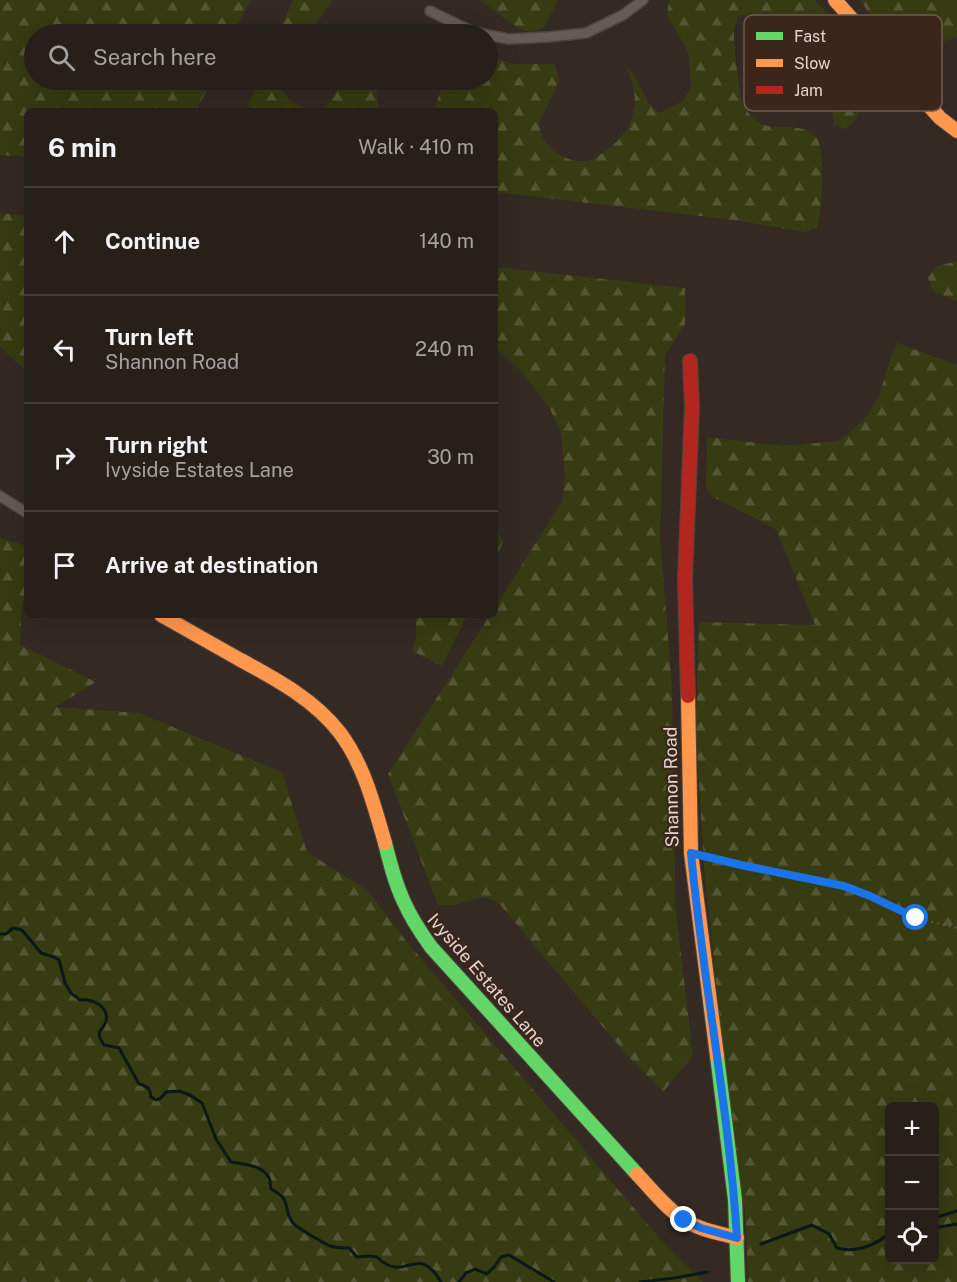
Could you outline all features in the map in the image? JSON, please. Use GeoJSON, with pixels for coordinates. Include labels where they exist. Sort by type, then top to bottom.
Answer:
{"type":"FeatureCollection","features":[{"type":"Feature","properties":{"kind":"street"},"geometry":{"type":"LineString","coordinates":[[498,37],[509,39],[586,33],[623,15],[643,0]]}},
{"type":"Feature","properties":{"kind":"street"},"geometry":{"type":"LineString","coordinates":[[835,0],[848,15]]}},
{"type":"Feature","properties":{"kind":"street"},"geometry":{"type":"LineString","coordinates":[[430,11],[457,24]]}},
{"type":"Feature","properties":{"kind":"street"},"geometry":{"type":"LineString","coordinates":[[934,111],[957,131]]}},
{"type":"Feature","properties":{"kind":"street","name":"Shannon Road"},"geometry":{"type":"LineString","coordinates":[[690,361],[692,407],[685,579],[691,853],[735,1200],[738,1282]]}},
{"type":"Feature","properties":{"kind":"street"},"geometry":{"type":"LineString","coordinates":[[0,496],[24,511]]}},
{"type":"Feature","properties":{"kind":"street","name":"Ivyside Estates Lane"},"geometry":{"type":"LineString","coordinates":[[166,618],[283,683],[316,708],[334,726],[358,762],[381,826],[400,895],[410,916],[431,947],[664,1204],[684,1220],[701,1228],[737,1238]]}},
{"type":"Feature","properties":{"kind":"path"},"geometry":{"type":"LineString","coordinates":[[691,853],[844,886],[916,918],[957,928]]}},
{"type":"Feature","properties":{"kind":"green space"},"geometry":{"type":"Polygon","coordinates":[[[0,0],[250,0],[238,24],[24,24],[24,90],[207,90],[198,108],[24,108],[24,157],[0,155],[0,0]]]}},
{"type":"Feature","properties":{"kind":"green space"},"geometry":{"type":"Polygon","coordinates":[[[293,0],[333,0],[315,24],[282,24],[293,0]]]}},
{"type":"Feature","properties":{"kind":"green space"},"geometry":{"type":"Polygon","coordinates":[[[480,0],[558,0],[544,28],[531,32],[518,28],[480,0]]]}},
{"type":"Feature","properties":{"kind":"green space"},"geometry":{"type":"Polygon","coordinates":[[[814,0],[830,15],[766,13],[744,15],[738,16],[734,29],[738,81],[744,111],[747,111],[755,120],[764,125],[798,128],[811,132],[819,144],[822,180],[818,227],[805,232],[734,220],[498,192],[498,108],[436,108],[440,90],[498,90],[498,59],[513,64],[555,64],[559,81],[539,122],[541,134],[545,142],[561,156],[575,161],[592,160],[623,134],[634,112],[634,89],[624,64],[635,77],[649,104],[659,113],[683,101],[691,87],[689,54],[667,15],[669,1],[814,0]]]}},
{"type":"Feature","properties":{"kind":"green space"},"geometry":{"type":"Polygon","coordinates":[[[860,0],[957,0],[957,37],[942,42],[942,15],[870,15],[860,0]]]}},
{"type":"Feature","properties":{"kind":"green space"},"geometry":{"type":"Polygon","coordinates":[[[255,90],[282,90],[291,101],[305,108],[247,108],[255,90]]]}},
{"type":"Feature","properties":{"kind":"green space"},"geometry":{"type":"Polygon","coordinates":[[[337,90],[376,90],[379,108],[324,108],[337,90]]]}},
{"type":"Feature","properties":{"kind":"green space"},"geometry":{"type":"Polygon","coordinates":[[[832,111],[859,111],[857,118],[846,129],[834,125],[832,111]]]}},
{"type":"Feature","properties":{"kind":"green space"},"geometry":{"type":"Polygon","coordinates":[[[0,213],[24,216],[24,369],[0,346],[0,213]]]}},
{"type":"Feature","properties":{"kind":"green space"},"geometry":{"type":"Polygon","coordinates":[[[957,261],[957,301],[933,291],[928,278],[936,267],[957,261]]]}},
{"type":"Feature","properties":{"kind":"green space"},"geometry":{"type":"Polygon","coordinates":[[[498,267],[685,288],[685,324],[665,355],[660,538],[672,687],[675,903],[693,1056],[663,1092],[625,1053],[497,901],[483,897],[454,905],[438,905],[388,774],[488,618],[498,618],[498,602],[562,502],[565,478],[561,433],[549,407],[522,372],[499,351],[498,267]]]}},
{"type":"Feature","properties":{"kind":"green space"},"geometry":{"type":"Polygon","coordinates":[[[897,343],[957,365],[957,1282],[748,1282],[745,1208],[729,1147],[724,1058],[704,866],[696,730],[699,622],[815,625],[776,529],[713,497],[706,488],[707,437],[783,446],[839,441],[866,418],[879,396],[897,343]]]}},
{"type":"Feature","properties":{"kind":"green space"},"geometry":{"type":"Polygon","coordinates":[[[498,532],[503,542],[498,553],[498,532]]]}},
{"type":"Feature","properties":{"kind":"green space"},"geometry":{"type":"Polygon","coordinates":[[[0,538],[24,545],[24,598],[20,645],[96,682],[55,707],[139,713],[282,772],[307,852],[361,886],[373,897],[407,942],[661,1240],[703,1282],[0,1282],[0,538]]]}},
{"type":"Feature","properties":{"kind":"green space"},"geometry":{"type":"Polygon","coordinates":[[[416,618],[466,618],[442,666],[412,651],[416,639],[416,618]]]}},
{"type":"Feature","properties":{"kind":"waterway"},"geometry":{"type":"LineString","coordinates":[[0,934],[6,934],[13,928],[22,930],[41,953],[59,960],[65,983],[71,993],[80,1000],[99,1004],[106,1013],[104,1025],[99,1032],[104,1045],[119,1048],[139,1084],[148,1088],[151,1097],[156,1100],[166,1092],[179,1091],[202,1103],[216,1139],[231,1162],[262,1170],[270,1179],[271,1189],[285,1201],[288,1213],[295,1225],[330,1246],[349,1248],[357,1257],[377,1257],[394,1267],[419,1263],[425,1265],[441,1282]]}},
{"type":"Feature","properties":{"kind":"waterway"},"geometry":{"type":"LineString","coordinates":[[939,1216],[957,1211]]}},
{"type":"Feature","properties":{"kind":"waterway"},"geometry":{"type":"LineString","coordinates":[[939,1227],[957,1224]]}},
{"type":"Feature","properties":{"kind":"waterway"},"geometry":{"type":"LineString","coordinates":[[761,1244],[812,1225],[829,1234],[837,1248],[858,1249],[878,1242],[885,1237]]}},
{"type":"Feature","properties":{"kind":"waterway"},"geometry":{"type":"LineString","coordinates":[[459,1282],[466,1273],[475,1269],[487,1274],[501,1257],[509,1255],[554,1282]]}},
{"type":"Feature","properties":{"kind":"waterway"},"geometry":{"type":"LineString","coordinates":[[640,1282],[707,1272]]}},
{"type":"Feature","properties":{"kind":"traffic: fast"},"geometry":{"type":"LineString","coordinates":[[385,843],[401,895],[413,920],[431,947],[637,1174]]}},
{"type":"Feature","properties":{"kind":"traffic: fast"},"geometry":{"type":"LineString","coordinates":[[717,1056],[735,1200],[738,1282]]}},
{"type":"Feature","properties":{"kind":"traffic: slow"},"geometry":{"type":"LineString","coordinates":[[835,0],[848,15]]}},
{"type":"Feature","properties":{"kind":"traffic: slow"},"geometry":{"type":"LineString","coordinates":[[934,111],[957,131]]}},
{"type":"Feature","properties":{"kind":"traffic: slow"},"geometry":{"type":"LineString","coordinates":[[166,618],[279,682],[306,700],[330,721],[356,758],[385,843]]}},
{"type":"Feature","properties":{"kind":"traffic: slow"},"geometry":{"type":"LineString","coordinates":[[688,696],[691,853],[717,1056]]}},
{"type":"Feature","properties":{"kind":"traffic: slow"},"geometry":{"type":"LineString","coordinates":[[637,1174],[665,1204],[684,1220],[703,1229],[737,1238]]}},
{"type":"Feature","properties":{"kind":"traffic: jam"},"geometry":{"type":"LineString","coordinates":[[688,696],[685,579],[692,407],[690,361]]}},
{"type":"Feature","properties":{"kind":"route"},"geometry":{"type":"LineString","coordinates":[[684,1220],[701,1228],[737,1238],[725,1116],[691,853],[844,886],[916,918]]}}]}
